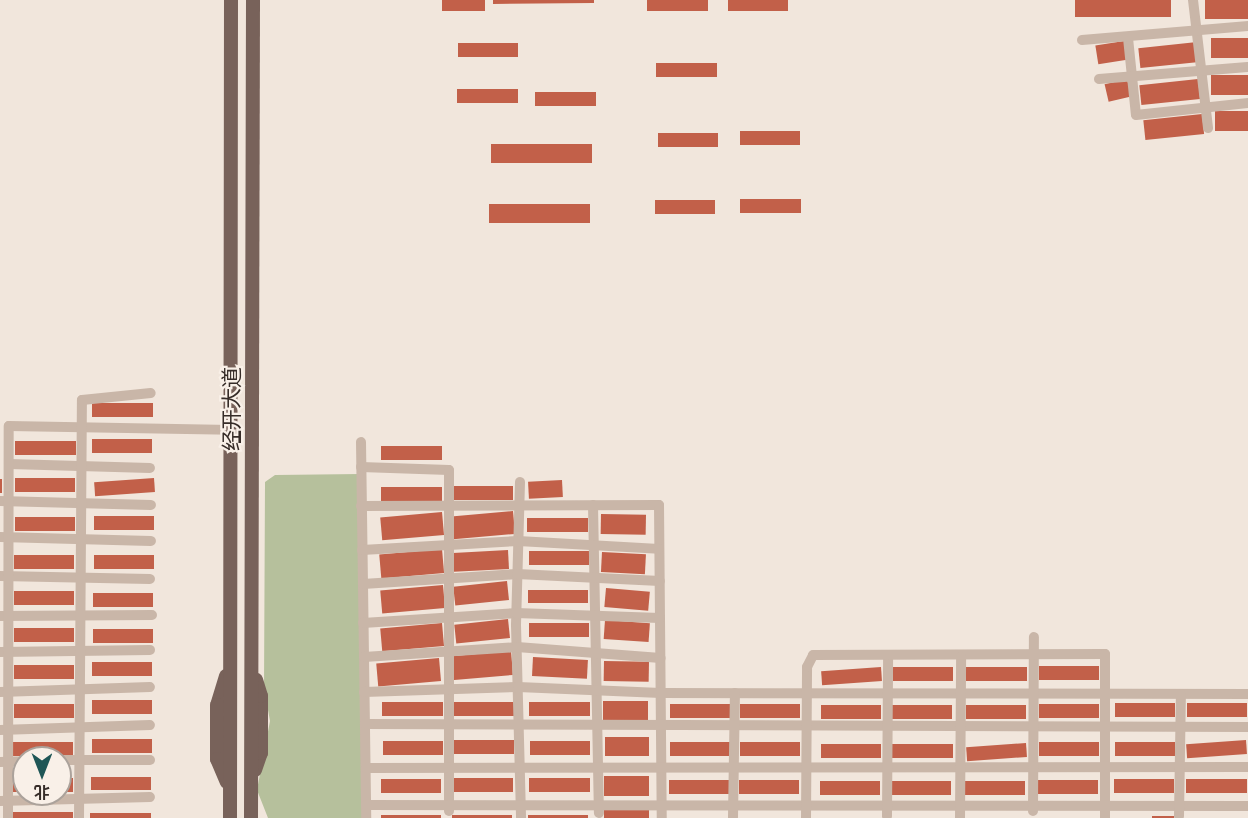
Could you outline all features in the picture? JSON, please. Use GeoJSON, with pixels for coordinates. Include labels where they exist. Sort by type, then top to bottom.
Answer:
{"type":"FeatureCollection","features":[{"type":"Feature","properties":{"kind":"main road","name":"经开大道"},"geometry":{"type":"LineString","coordinates":[[230,818],[231,0]]}},
{"type":"Feature","properties":{"kind":"main road","name":"经开大道"},"geometry":{"type":"LineString","coordinates":[[251,818],[253,0]]}},
{"type":"Feature","properties":{"kind":"main road"},"geometry":{"type":"LineString","coordinates":[[251,781],[261,818]]}},
{"type":"Feature","properties":{"kind":"main road"},"geometry":{"type":"LineString","coordinates":[[220,818],[230,787]]}},
{"type":"Feature","properties":{"kind":"lane"},"geometry":{"type":"LineString","coordinates":[[1192,0],[1208,128]]}},
{"type":"Feature","properties":{"kind":"lane"},"geometry":{"type":"LineString","coordinates":[[1082,40],[1128,38],[1248,26]]}},
{"type":"Feature","properties":{"kind":"lane"},"geometry":{"type":"LineString","coordinates":[[1128,38],[1136,115],[1248,104]]}},
{"type":"Feature","properties":{"kind":"lane"},"geometry":{"type":"LineString","coordinates":[[1099,79],[1248,67]]}},
{"type":"Feature","properties":{"kind":"lane"},"geometry":{"type":"LineString","coordinates":[[79,818],[82,399],[151,393]]}},
{"type":"Feature","properties":{"kind":"lane"},"geometry":{"type":"LineString","coordinates":[[8,818],[4,801],[4,501],[9,464],[9,426],[231,430]]}},
{"type":"Feature","properties":{"kind":"lane"},"geometry":{"type":"LineString","coordinates":[[361,442],[366,818]]}},
{"type":"Feature","properties":{"kind":"lane"},"geometry":{"type":"LineString","coordinates":[[9,464],[150,468]]}},
{"type":"Feature","properties":{"kind":"lane"},"geometry":{"type":"LineString","coordinates":[[361,467],[448,470],[448,808]]}},
{"type":"Feature","properties":{"kind":"lane"},"geometry":{"type":"LineString","coordinates":[[520,482],[516,613],[521,818]]}},
{"type":"Feature","properties":{"kind":"lane"},"geometry":{"type":"LineString","coordinates":[[4,501],[151,505]]}},
{"type":"Feature","properties":{"kind":"lane"},"geometry":{"type":"LineString","coordinates":[[593,505],[599,809]]}},
{"type":"Feature","properties":{"kind":"lane"},"geometry":{"type":"LineString","coordinates":[[362,506],[659,505],[662,818]]}},
{"type":"Feature","properties":{"kind":"lane"},"geometry":{"type":"LineString","coordinates":[[4,537],[151,541]]}},
{"type":"Feature","properties":{"kind":"lane"},"geometry":{"type":"LineString","coordinates":[[362,550],[518,541],[659,549]]}},
{"type":"Feature","properties":{"kind":"lane"},"geometry":{"type":"LineString","coordinates":[[363,584],[518,574],[660,581]]}},
{"type":"Feature","properties":{"kind":"lane"},"geometry":{"type":"LineString","coordinates":[[4,576],[150,579]]}},
{"type":"Feature","properties":{"kind":"lane"},"geometry":{"type":"LineString","coordinates":[[363,622],[516,613],[660,618]]}},
{"type":"Feature","properties":{"kind":"lane"},"geometry":{"type":"LineString","coordinates":[[4,616],[152,615]]}},
{"type":"Feature","properties":{"kind":"lane"},"geometry":{"type":"LineString","coordinates":[[1033,809],[1034,637]]}},
{"type":"Feature","properties":{"kind":"lane"},"geometry":{"type":"LineString","coordinates":[[364,657],[517,647],[661,658]]}},
{"type":"Feature","properties":{"kind":"lane"},"geometry":{"type":"LineString","coordinates":[[4,652],[80,653],[150,650]]}},
{"type":"Feature","properties":{"kind":"lane"},"geometry":{"type":"LineString","coordinates":[[806,818],[807,666],[813,655],[961,657],[1105,654],[1105,812]]}},
{"type":"Feature","properties":{"kind":"lane"},"geometry":{"type":"LineString","coordinates":[[887,811],[888,656]]}},
{"type":"Feature","properties":{"kind":"lane"},"geometry":{"type":"LineString","coordinates":[[960,818],[961,657]]}},
{"type":"Feature","properties":{"kind":"lane"},"geometry":{"type":"LineString","coordinates":[[4,692],[150,687]]}},
{"type":"Feature","properties":{"kind":"lane"},"geometry":{"type":"LineString","coordinates":[[364,692],[518,687],[661,693],[1248,694]]}},
{"type":"Feature","properties":{"kind":"lane"},"geometry":{"type":"LineString","coordinates":[[733,811],[735,693]]}},
{"type":"Feature","properties":{"kind":"lane"},"geometry":{"type":"LineString","coordinates":[[1179,811],[1180,694]]}},
{"type":"Feature","properties":{"kind":"lane"},"geometry":{"type":"LineString","coordinates":[[365,724],[1248,727]]}},
{"type":"Feature","properties":{"kind":"lane"},"geometry":{"type":"LineString","coordinates":[[4,729],[150,725]]}},
{"type":"Feature","properties":{"kind":"lane"},"geometry":{"type":"LineString","coordinates":[[72,759],[150,760]]}},
{"type":"Feature","properties":{"kind":"lane"},"geometry":{"type":"LineString","coordinates":[[366,768],[1248,767]]}},
{"type":"Feature","properties":{"kind":"lane"},"geometry":{"type":"LineString","coordinates":[[4,801],[80,797],[150,797]]}},
{"type":"Feature","properties":{"kind":"lane"},"geometry":{"type":"LineString","coordinates":[[366,805],[448,808],[521,805],[599,809],[662,805],[733,811],[807,806],[887,811],[960,806],[1105,812],[1179,811],[1248,806]]}},
{"type":"Feature","properties":{"kind":"green space"},"geometry":{"type":"Polygon","coordinates":[[[360,474],[364,818],[268,818],[257,790],[270,721],[264,688],[265,482],[275,475],[360,474]]]}},
{"type":"Feature","properties":{"kind":"building"},"geometry":{"type":"Polygon","coordinates":[[[442,0],[485,0],[485,11],[442,11],[442,0]]]}},
{"type":"Feature","properties":{"kind":"building"},"geometry":{"type":"Polygon","coordinates":[[[493,0],[594,0],[594,3],[493,4],[493,0]]]}},
{"type":"Feature","properties":{"kind":"building"},"geometry":{"type":"Polygon","coordinates":[[[647,0],[708,0],[708,11],[647,11],[647,0]]]}},
{"type":"Feature","properties":{"kind":"building"},"geometry":{"type":"Polygon","coordinates":[[[728,0],[788,0],[788,11],[728,11],[728,0]]]}},
{"type":"Feature","properties":{"kind":"building"},"geometry":{"type":"Polygon","coordinates":[[[1075,0],[1171,0],[1171,17],[1075,17],[1075,0]]]}},
{"type":"Feature","properties":{"kind":"building"},"geometry":{"type":"Polygon","coordinates":[[[1205,0],[1248,0],[1248,19],[1205,19],[1205,0]]]}},
{"type":"Feature","properties":{"kind":"building"},"geometry":{"type":"Polygon","coordinates":[[[1211,38],[1248,38],[1248,58],[1211,58],[1211,38]]]}},
{"type":"Feature","properties":{"kind":"building"},"geometry":{"type":"Polygon","coordinates":[[[1124,41],[1127,60],[1098,64],[1095,46],[1124,41]]]}},
{"type":"Feature","properties":{"kind":"building"},"geometry":{"type":"Polygon","coordinates":[[[1197,42],[1199,62],[1140,68],[1138,48],[1197,42]]]}},
{"type":"Feature","properties":{"kind":"building"},"geometry":{"type":"Polygon","coordinates":[[[458,43],[518,43],[518,57],[458,57],[458,43]]]}},
{"type":"Feature","properties":{"kind":"building"},"geometry":{"type":"Polygon","coordinates":[[[656,63],[717,63],[717,77],[656,77],[656,63]]]}},
{"type":"Feature","properties":{"kind":"building"},"geometry":{"type":"Polygon","coordinates":[[[1211,75],[1248,75],[1248,95],[1211,95],[1211,75]]]}},
{"type":"Feature","properties":{"kind":"building"},"geometry":{"type":"Polygon","coordinates":[[[1127,79],[1131,97],[1109,102],[1105,84],[1127,79]]]}},
{"type":"Feature","properties":{"kind":"building"},"geometry":{"type":"Polygon","coordinates":[[[1198,79],[1200,99],[1141,105],[1139,85],[1198,79]]]}},
{"type":"Feature","properties":{"kind":"building"},"geometry":{"type":"Polygon","coordinates":[[[457,89],[518,89],[518,103],[457,103],[457,89]]]}},
{"type":"Feature","properties":{"kind":"building"},"geometry":{"type":"Polygon","coordinates":[[[535,92],[596,92],[596,106],[535,106],[535,92]]]}},
{"type":"Feature","properties":{"kind":"building"},"geometry":{"type":"Polygon","coordinates":[[[1215,111],[1248,111],[1248,131],[1215,131],[1215,111]]]}},
{"type":"Feature","properties":{"kind":"building"},"geometry":{"type":"Polygon","coordinates":[[[1202,114],[1204,134],[1145,140],[1143,120],[1202,114]]]}},
{"type":"Feature","properties":{"kind":"building"},"geometry":{"type":"Polygon","coordinates":[[[740,131],[800,131],[800,145],[740,145],[740,131]]]}},
{"type":"Feature","properties":{"kind":"building"},"geometry":{"type":"Polygon","coordinates":[[[658,133],[718,133],[718,147],[658,147],[658,133]]]}},
{"type":"Feature","properties":{"kind":"building"},"geometry":{"type":"Polygon","coordinates":[[[491,144],[592,144],[592,163],[491,163],[491,144]]]}},
{"type":"Feature","properties":{"kind":"building"},"geometry":{"type":"Polygon","coordinates":[[[740,199],[801,199],[801,213],[740,213],[740,199]]]}},
{"type":"Feature","properties":{"kind":"building"},"geometry":{"type":"Polygon","coordinates":[[[655,200],[715,200],[715,214],[655,214],[655,200]]]}},
{"type":"Feature","properties":{"kind":"building"},"geometry":{"type":"Polygon","coordinates":[[[489,204],[590,204],[590,223],[489,223],[489,204]]]}},
{"type":"Feature","properties":{"kind":"building"},"geometry":{"type":"Polygon","coordinates":[[[92,403],[153,403],[153,417],[92,417],[92,403]]]}},
{"type":"Feature","properties":{"kind":"building"},"geometry":{"type":"Polygon","coordinates":[[[92,439],[152,439],[152,453],[92,453],[92,439]]]}},
{"type":"Feature","properties":{"kind":"building"},"geometry":{"type":"Polygon","coordinates":[[[15,441],[76,441],[76,455],[15,455],[15,441]]]}},
{"type":"Feature","properties":{"kind":"building"},"geometry":{"type":"Polygon","coordinates":[[[381,446],[442,446],[442,460],[381,460],[381,446]]]}},
{"type":"Feature","properties":{"kind":"building"},"geometry":{"type":"Polygon","coordinates":[[[15,478],[75,478],[75,492],[15,492],[15,478]]]}},
{"type":"Feature","properties":{"kind":"building"},"geometry":{"type":"Polygon","coordinates":[[[154,478],[155,492],[95,496],[94,482],[154,478]]]}},
{"type":"Feature","properties":{"kind":"building"},"geometry":{"type":"Polygon","coordinates":[[[0,479],[2,479],[2,493],[0,493],[0,479]]]}},
{"type":"Feature","properties":{"kind":"building"},"geometry":{"type":"Polygon","coordinates":[[[562,480],[563,497],[529,499],[528,482],[562,480]]]}},
{"type":"Feature","properties":{"kind":"building"},"geometry":{"type":"Polygon","coordinates":[[[453,486],[513,486],[513,500],[453,500],[453,486]]]}},
{"type":"Feature","properties":{"kind":"building"},"geometry":{"type":"Polygon","coordinates":[[[381,487],[442,487],[442,501],[381,501],[381,487]]]}},
{"type":"Feature","properties":{"kind":"building"},"geometry":{"type":"Polygon","coordinates":[[[513,511],[515,534],[453,539],[451,516],[513,511]]]}},
{"type":"Feature","properties":{"kind":"building"},"geometry":{"type":"Polygon","coordinates":[[[442,512],[444,535],[382,540],[380,517],[442,512]]]}},
{"type":"Feature","properties":{"kind":"building"},"geometry":{"type":"Polygon","coordinates":[[[601,514],[646,515],[646,535],[601,534],[601,514]]]}},
{"type":"Feature","properties":{"kind":"building"},"geometry":{"type":"Polygon","coordinates":[[[94,516],[154,516],[154,530],[94,530],[94,516]]]}},
{"type":"Feature","properties":{"kind":"building"},"geometry":{"type":"Polygon","coordinates":[[[15,517],[75,517],[75,531],[15,531],[15,517]]]}},
{"type":"Feature","properties":{"kind":"building"},"geometry":{"type":"Polygon","coordinates":[[[527,518],[588,518],[588,532],[527,532],[527,518]]]}},
{"type":"Feature","properties":{"kind":"building"},"geometry":{"type":"Polygon","coordinates":[[[442,549],[444,573],[381,578],[379,554],[442,549]]]}},
{"type":"Feature","properties":{"kind":"building"},"geometry":{"type":"Polygon","coordinates":[[[508,550],[509,569],[454,572],[453,553],[508,550]]]}},
{"type":"Feature","properties":{"kind":"building"},"geometry":{"type":"Polygon","coordinates":[[[529,551],[589,551],[589,565],[529,565],[529,551]]]}},
{"type":"Feature","properties":{"kind":"building"},"geometry":{"type":"Polygon","coordinates":[[[602,552],[646,554],[645,574],[601,572],[602,552]]]}},
{"type":"Feature","properties":{"kind":"building"},"geometry":{"type":"Polygon","coordinates":[[[14,555],[74,555],[74,569],[14,569],[14,555]]]}},
{"type":"Feature","properties":{"kind":"building"},"geometry":{"type":"Polygon","coordinates":[[[94,555],[154,555],[154,569],[94,569],[94,555]]]}},
{"type":"Feature","properties":{"kind":"building"},"geometry":{"type":"Polygon","coordinates":[[[507,581],[509,600],[455,606],[453,587],[507,581]]]}},
{"type":"Feature","properties":{"kind":"building"},"geometry":{"type":"Polygon","coordinates":[[[443,585],[445,608],[382,613],[380,590],[443,585]]]}},
{"type":"Feature","properties":{"kind":"building"},"geometry":{"type":"Polygon","coordinates":[[[606,588],[650,592],[648,611],[604,607],[606,588]]]}},
{"type":"Feature","properties":{"kind":"building"},"geometry":{"type":"Polygon","coordinates":[[[528,590],[588,590],[588,603],[528,603],[528,590]]]}},
{"type":"Feature","properties":{"kind":"building"},"geometry":{"type":"Polygon","coordinates":[[[14,591],[74,591],[74,605],[14,605],[14,591]]]}},
{"type":"Feature","properties":{"kind":"building"},"geometry":{"type":"Polygon","coordinates":[[[93,593],[153,593],[153,607],[93,607],[93,593]]]}},
{"type":"Feature","properties":{"kind":"building"},"geometry":{"type":"Polygon","coordinates":[[[508,619],[510,638],[456,644],[454,625],[508,619]]]}},
{"type":"Feature","properties":{"kind":"building"},"geometry":{"type":"Polygon","coordinates":[[[605,620],[650,623],[649,642],[604,639],[605,620]]]}},
{"type":"Feature","properties":{"kind":"building"},"geometry":{"type":"Polygon","coordinates":[[[442,623],[444,646],[382,651],[380,628],[442,623]]]}},
{"type":"Feature","properties":{"kind":"building"},"geometry":{"type":"Polygon","coordinates":[[[529,623],[589,623],[589,637],[529,637],[529,623]]]}},
{"type":"Feature","properties":{"kind":"building"},"geometry":{"type":"Polygon","coordinates":[[[14,628],[74,628],[74,642],[14,642],[14,628]]]}},
{"type":"Feature","properties":{"kind":"building"},"geometry":{"type":"Polygon","coordinates":[[[93,629],[153,629],[153,643],[93,643],[93,629]]]}},
{"type":"Feature","properties":{"kind":"building"},"geometry":{"type":"Polygon","coordinates":[[[511,651],[513,675],[451,680],[449,656],[511,651]]]}},
{"type":"Feature","properties":{"kind":"building"},"geometry":{"type":"Polygon","coordinates":[[[533,657],[588,660],[587,679],[532,676],[533,657]]]}},
{"type":"Feature","properties":{"kind":"building"},"geometry":{"type":"Polygon","coordinates":[[[439,658],[441,681],[378,686],[376,663],[439,658]]]}},
{"type":"Feature","properties":{"kind":"building"},"geometry":{"type":"Polygon","coordinates":[[[604,661],[649,662],[649,682],[604,681],[604,661]]]}},
{"type":"Feature","properties":{"kind":"building"},"geometry":{"type":"Polygon","coordinates":[[[92,662],[152,662],[152,676],[92,676],[92,662]]]}},
{"type":"Feature","properties":{"kind":"building"},"geometry":{"type":"Polygon","coordinates":[[[14,665],[74,665],[74,679],[14,679],[14,665]]]}},
{"type":"Feature","properties":{"kind":"building"},"geometry":{"type":"Polygon","coordinates":[[[1039,666],[1099,666],[1099,680],[1039,680],[1039,666]]]}},
{"type":"Feature","properties":{"kind":"building"},"geometry":{"type":"Polygon","coordinates":[[[881,667],[882,681],[822,685],[821,671],[881,667]]]}},
{"type":"Feature","properties":{"kind":"building"},"geometry":{"type":"Polygon","coordinates":[[[893,667],[953,667],[953,681],[893,681],[893,667]]]}},
{"type":"Feature","properties":{"kind":"building"},"geometry":{"type":"Polygon","coordinates":[[[966,667],[1027,667],[1027,681],[966,681],[966,667]]]}},
{"type":"Feature","properties":{"kind":"building"},"geometry":{"type":"Polygon","coordinates":[[[92,700],[152,700],[152,714],[92,714],[92,700]]]}},
{"type":"Feature","properties":{"kind":"building"},"geometry":{"type":"Polygon","coordinates":[[[603,701],[648,701],[648,720],[603,720],[603,701]]]}},
{"type":"Feature","properties":{"kind":"building"},"geometry":{"type":"Polygon","coordinates":[[[382,702],[443,702],[443,716],[382,716],[382,702]]]}},
{"type":"Feature","properties":{"kind":"building"},"geometry":{"type":"Polygon","coordinates":[[[453,702],[514,702],[514,716],[453,716],[453,702]]]}},
{"type":"Feature","properties":{"kind":"building"},"geometry":{"type":"Polygon","coordinates":[[[529,702],[590,702],[590,716],[529,716],[529,702]]]}},
{"type":"Feature","properties":{"kind":"building"},"geometry":{"type":"Polygon","coordinates":[[[1115,703],[1175,703],[1175,717],[1115,717],[1115,703]]]}},
{"type":"Feature","properties":{"kind":"building"},"geometry":{"type":"Polygon","coordinates":[[[1187,703],[1247,703],[1247,717],[1187,717],[1187,703]]]}},
{"type":"Feature","properties":{"kind":"building"},"geometry":{"type":"Polygon","coordinates":[[[14,704],[74,704],[74,718],[14,718],[14,704]]]}},
{"type":"Feature","properties":{"kind":"building"},"geometry":{"type":"Polygon","coordinates":[[[670,704],[730,704],[730,718],[670,718],[670,704]]]}},
{"type":"Feature","properties":{"kind":"building"},"geometry":{"type":"Polygon","coordinates":[[[740,704],[800,704],[800,718],[740,718],[740,704]]]}},
{"type":"Feature","properties":{"kind":"building"},"geometry":{"type":"Polygon","coordinates":[[[1039,704],[1099,704],[1099,718],[1039,718],[1039,704]]]}},
{"type":"Feature","properties":{"kind":"building"},"geometry":{"type":"Polygon","coordinates":[[[821,705],[881,705],[881,719],[821,719],[821,705]]]}},
{"type":"Feature","properties":{"kind":"building"},"geometry":{"type":"Polygon","coordinates":[[[892,705],[952,705],[952,719],[892,719],[892,705]]]}},
{"type":"Feature","properties":{"kind":"building"},"geometry":{"type":"Polygon","coordinates":[[[966,705],[1026,705],[1026,719],[966,719],[966,705]]]}},
{"type":"Feature","properties":{"kind":"building"},"geometry":{"type":"Polygon","coordinates":[[[605,737],[649,737],[649,756],[605,756],[605,737]]]}},
{"type":"Feature","properties":{"kind":"building"},"geometry":{"type":"Polygon","coordinates":[[[92,739],[152,739],[152,753],[92,753],[92,739]]]}},
{"type":"Feature","properties":{"kind":"building"},"geometry":{"type":"Polygon","coordinates":[[[454,740],[514,740],[514,754],[454,754],[454,740]]]}},
{"type":"Feature","properties":{"kind":"building"},"geometry":{"type":"Polygon","coordinates":[[[1246,740],[1247,754],[1187,758],[1186,744],[1246,740]]]}},
{"type":"Feature","properties":{"kind":"building"},"geometry":{"type":"Polygon","coordinates":[[[383,741],[443,741],[443,755],[383,755],[383,741]]]}},
{"type":"Feature","properties":{"kind":"building"},"geometry":{"type":"Polygon","coordinates":[[[530,741],[590,741],[590,755],[530,755],[530,741]]]}},
{"type":"Feature","properties":{"kind":"building"},"geometry":{"type":"Polygon","coordinates":[[[13,742],[73,742],[73,756],[72,746],[13,746],[13,742]]]}},
{"type":"Feature","properties":{"kind":"building"},"geometry":{"type":"Polygon","coordinates":[[[670,742],[730,742],[730,756],[670,756],[670,742]]]}},
{"type":"Feature","properties":{"kind":"building"},"geometry":{"type":"Polygon","coordinates":[[[740,742],[800,742],[800,756],[740,756],[740,742]]]}},
{"type":"Feature","properties":{"kind":"building"},"geometry":{"type":"Polygon","coordinates":[[[1039,742],[1099,742],[1099,756],[1039,756],[1039,742]]]}},
{"type":"Feature","properties":{"kind":"building"},"geometry":{"type":"Polygon","coordinates":[[[1115,742],[1175,742],[1175,756],[1115,756],[1115,742]]]}},
{"type":"Feature","properties":{"kind":"building"},"geometry":{"type":"Polygon","coordinates":[[[1026,743],[1027,757],[967,761],[966,747],[1026,743]]]}},
{"type":"Feature","properties":{"kind":"building"},"geometry":{"type":"Polygon","coordinates":[[[821,744],[881,744],[881,758],[821,758],[821,744]]]}},
{"type":"Feature","properties":{"kind":"building"},"geometry":{"type":"Polygon","coordinates":[[[892,744],[953,744],[953,758],[892,758],[892,744]]]}},
{"type":"Feature","properties":{"kind":"building"},"geometry":{"type":"Polygon","coordinates":[[[604,776],[649,776],[649,796],[604,796],[604,776]]]}},
{"type":"Feature","properties":{"kind":"building"},"geometry":{"type":"Polygon","coordinates":[[[91,777],[151,777],[151,790],[91,790],[91,777]]]}},
{"type":"Feature","properties":{"kind":"building"},"geometry":{"type":"Polygon","coordinates":[[[452,778],[513,778],[513,792],[452,792],[452,778]]]}},
{"type":"Feature","properties":{"kind":"building"},"geometry":{"type":"Polygon","coordinates":[[[529,778],[590,778],[590,792],[529,792],[529,778]]]}},
{"type":"Feature","properties":{"kind":"building"},"geometry":{"type":"Polygon","coordinates":[[[381,779],[441,779],[441,793],[381,793],[381,779]]]}},
{"type":"Feature","properties":{"kind":"building"},"geometry":{"type":"Polygon","coordinates":[[[1114,779],[1174,779],[1174,793],[1114,793],[1114,779]]]}},
{"type":"Feature","properties":{"kind":"building"},"geometry":{"type":"Polygon","coordinates":[[[1186,779],[1247,779],[1247,793],[1186,793],[1186,779]]]}},
{"type":"Feature","properties":{"kind":"building"},"geometry":{"type":"Polygon","coordinates":[[[669,780],[729,780],[729,794],[669,794],[669,780]]]}},
{"type":"Feature","properties":{"kind":"building"},"geometry":{"type":"Polygon","coordinates":[[[739,780],[799,780],[799,794],[739,794],[739,780]]]}},
{"type":"Feature","properties":{"kind":"building"},"geometry":{"type":"Polygon","coordinates":[[[1038,780],[1098,780],[1098,794],[1038,794],[1038,780]]]}},
{"type":"Feature","properties":{"kind":"building"},"geometry":{"type":"Polygon","coordinates":[[[820,781],[880,781],[880,795],[820,795],[820,781]]]}},
{"type":"Feature","properties":{"kind":"building"},"geometry":{"type":"Polygon","coordinates":[[[891,781],[951,781],[951,795],[891,795],[891,781]]]}},
{"type":"Feature","properties":{"kind":"building"},"geometry":{"type":"Polygon","coordinates":[[[965,781],[1025,781],[1025,795],[965,795],[965,781]]]}},
{"type":"Feature","properties":{"kind":"building"},"geometry":{"type":"Polygon","coordinates":[[[604,810],[649,810],[649,818],[604,818],[604,810]]]}},
{"type":"Feature","properties":{"kind":"building"},"geometry":{"type":"Polygon","coordinates":[[[13,812],[73,812],[73,818],[13,818],[13,812]]]}},
{"type":"Feature","properties":{"kind":"building"},"geometry":{"type":"Polygon","coordinates":[[[90,813],[151,813],[151,818],[90,818],[90,813]]]}},
{"type":"Feature","properties":{"kind":"building"},"geometry":{"type":"Polygon","coordinates":[[[381,815],[441,815],[441,818],[381,818],[381,815]]]}},
{"type":"Feature","properties":{"kind":"building"},"geometry":{"type":"Polygon","coordinates":[[[452,815],[512,815],[512,818],[452,818],[452,815]]]}},
{"type":"Feature","properties":{"kind":"building"},"geometry":{"type":"Polygon","coordinates":[[[528,815],[588,815],[588,818],[528,818],[528,815]]]}},
{"type":"Feature","properties":{"kind":"building"},"geometry":{"type":"Polygon","coordinates":[[[1152,816],[1174,816],[1174,818],[1152,818],[1152,816]]]}}]}
